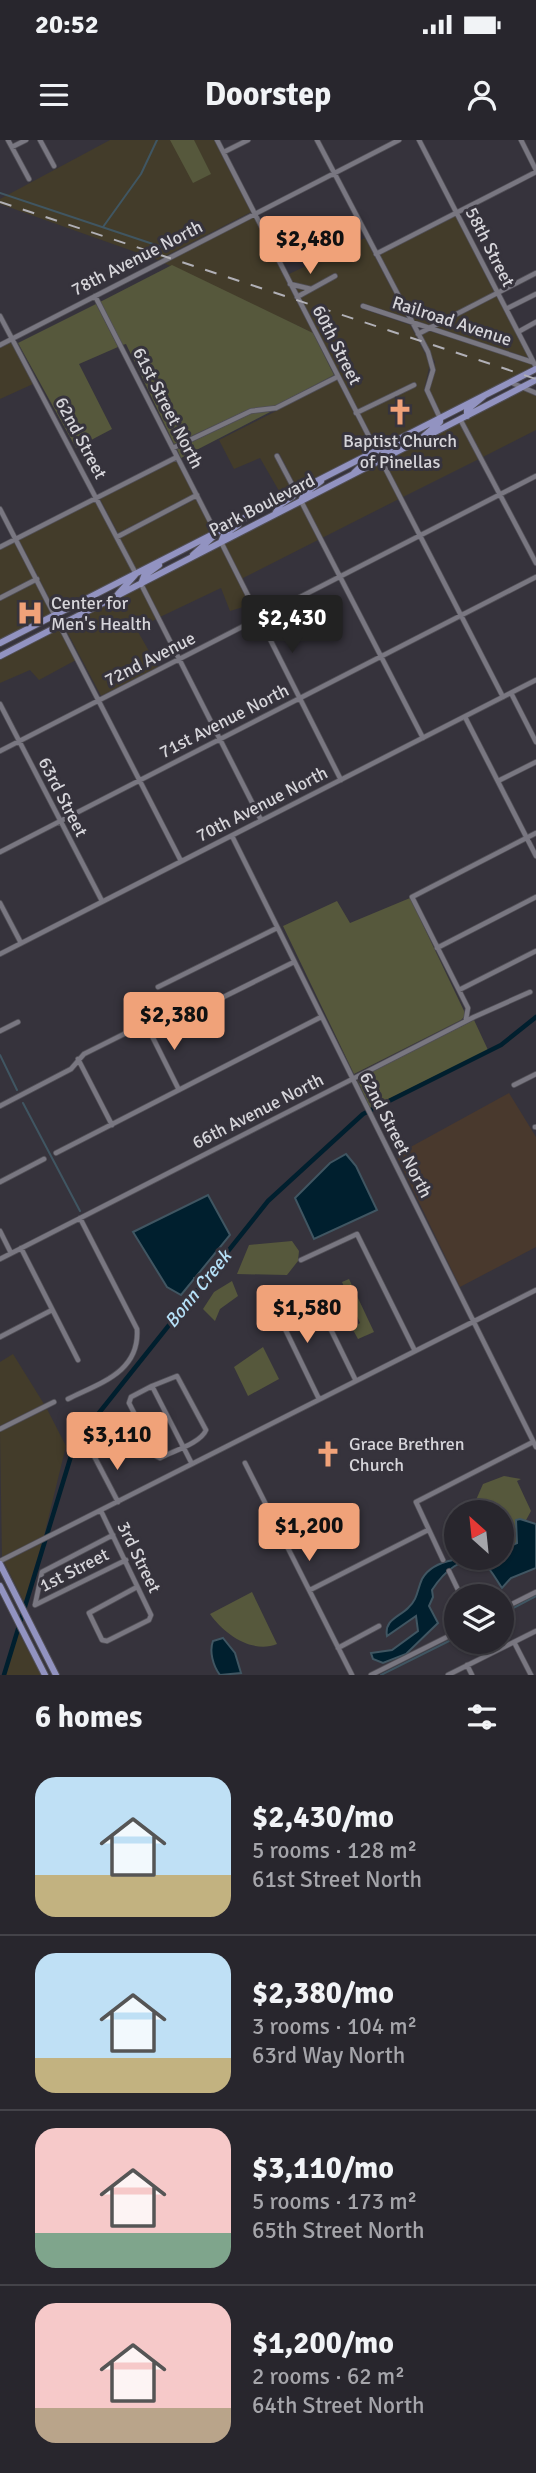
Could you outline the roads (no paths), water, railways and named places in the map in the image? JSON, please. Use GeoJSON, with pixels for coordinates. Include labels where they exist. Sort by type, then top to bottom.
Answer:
{"type":"FeatureCollection","features":[{"type":"Feature","properties":{"kind":"main road","name":"Park Boulevard"},"geometry":{"type":"LineString","coordinates":[[0,643],[485,395],[535,366]]}},
{"type":"Feature","properties":{"kind":"main road","name":"Park Boulevard"},"geometry":{"type":"LineString","coordinates":[[0,656],[536,380]]}},
{"type":"Feature","properties":{"kind":"main road"},"geometry":{"type":"LineString","coordinates":[[464,417],[467,410],[485,395]]}},
{"type":"Feature","properties":{"kind":"main road"},"geometry":{"type":"LineString","coordinates":[[423,438],[426,432],[440,422],[440,418]]}},
{"type":"Feature","properties":{"kind":"main road"},"geometry":{"type":"LineString","coordinates":[[381,460],[383,454],[401,438]]}},
{"type":"Feature","properties":{"kind":"main road"},"geometry":{"type":"LineString","coordinates":[[353,474],[376,450]]}},
{"type":"Feature","properties":{"kind":"main road"},"geometry":{"type":"LineString","coordinates":[[301,501],[304,494],[322,478]]}},
{"type":"Feature","properties":{"kind":"main road"},"geometry":{"type":"LineString","coordinates":[[275,514],[296,492]]}},
{"type":"Feature","properties":{"kind":"main road"},"geometry":{"type":"LineString","coordinates":[[221,542],[224,535],[241,520]]}},
{"type":"Feature","properties":{"kind":"main road"},"geometry":{"type":"LineString","coordinates":[[192,557],[216,533]]}},
{"type":"Feature","properties":{"kind":"main road"},"geometry":{"type":"LineString","coordinates":[[141,583],[162,561]]}},
{"type":"Feature","properties":{"kind":"main road"},"geometry":{"type":"LineString","coordinates":[[117,596],[122,587],[133,581],[136,574]]}},
{"type":"Feature","properties":{"kind":"main road"},"geometry":{"type":"LineString","coordinates":[[0,1563],[56,1675]]}},
{"type":"Feature","properties":{"kind":"main road"},"geometry":{"type":"LineString","coordinates":[[0,1586],[45,1675]]}},
{"type":"Feature","properties":{"kind":"street"},"geometry":{"type":"LineString","coordinates":[[8,140],[29,178]]}},
{"type":"Feature","properties":{"kind":"street"},"geometry":{"type":"LineString","coordinates":[[12,147],[26,140]]}},
{"type":"Feature","properties":{"kind":"street"},"geometry":{"type":"LineString","coordinates":[[40,140],[54,166]]}},
{"type":"Feature","properties":{"kind":"street","name":"60th Street"},"geometry":{"type":"LineString","coordinates":[[217,140],[376,450]]}},
{"type":"Feature","properties":{"kind":"street"},"geometry":{"type":"LineString","coordinates":[[223,153],[248,140]]}},
{"type":"Feature","properties":{"kind":"street"},"geometry":{"type":"LineString","coordinates":[[317,140],[432,362],[427,390],[440,418]]}},
{"type":"Feature","properties":{"kind":"street","name":"78th Avenue North"},"geometry":{"type":"LineString","coordinates":[[0,345],[399,140]]}},
{"type":"Feature","properties":{"kind":"street","name":"58th Street"},"geometry":{"type":"LineString","coordinates":[[419,140],[535,366]]}},
{"type":"Feature","properties":{"kind":"street"},"geometry":{"type":"LineString","coordinates":[[376,254],[536,171],[521,140]]}},
{"type":"Feature","properties":{"kind":"street"},"geometry":{"type":"LineString","coordinates":[[418,334],[536,273]]}},
{"type":"Feature","properties":{"kind":"street"},"geometry":{"type":"LineString","coordinates":[[297,297],[335,276]]}},
{"type":"Feature","properties":{"kind":"street"},"geometry":{"type":"LineString","coordinates":[[290,284],[312,289]]}},
{"type":"Feature","properties":{"kind":"street"},"geometry":{"type":"LineString","coordinates":[[506,309],[536,294]]}},
{"type":"Feature","properties":{"kind":"street","name":"61st Street North"},"geometry":{"type":"LineString","coordinates":[[94,296],[216,533]]}},
{"type":"Feature","properties":{"kind":"street","name":"Railroad Avenue"},"geometry":{"type":"LineString","coordinates":[[363,306],[535,366]]}},
{"type":"Feature","properties":{"kind":"street","name":"62nd Street"},"geometry":{"type":"LineString","coordinates":[[0,316],[136,574]]}},
{"type":"Feature","properties":{"kind":"street"},"geometry":{"type":"LineString","coordinates":[[518,332],[536,323]]}},
{"type":"Feature","properties":{"kind":"street"},"geometry":{"type":"LineString","coordinates":[[173,448],[251,411],[276,408],[337,377]]}},
{"type":"Feature","properties":{"kind":"street"},"geometry":{"type":"LineString","coordinates":[[509,382],[536,393]]}},
{"type":"Feature","properties":{"kind":"street"},"geometry":{"type":"LineString","coordinates":[[356,413],[414,385]]}},
{"type":"Feature","properties":{"kind":"street"},"geometry":{"type":"LineString","coordinates":[[464,417],[536,563]]}},
{"type":"Feature","properties":{"kind":"street"},"geometry":{"type":"LineString","coordinates":[[278,456],[296,492]]}},
{"type":"Feature","properties":{"kind":"street"},"geometry":{"type":"LineString","coordinates":[[0,547],[177,457]]}},
{"type":"Feature","properties":{"kind":"street"},"geometry":{"type":"LineString","coordinates":[[381,460],[503,697]]}},
{"type":"Feature","properties":{"kind":"street","name":"72nd Avenue"},"geometry":{"type":"LineString","coordinates":[[0,751],[536,476]]}},
{"type":"Feature","properties":{"kind":"street"},"geometry":{"type":"LineString","coordinates":[[117,537],[197,495]]}},
{"type":"Feature","properties":{"kind":"street"},"geometry":{"type":"LineString","coordinates":[[301,501],[423,738]]}},
{"type":"Feature","properties":{"kind":"street"},"geometry":{"type":"LineString","coordinates":[[0,509],[181,861]]}},
{"type":"Feature","properties":{"kind":"street"},"geometry":{"type":"LineString","coordinates":[[221,542],[341,780]]}},
{"type":"Feature","properties":{"kind":"street","name":"71st Avenue North"},"geometry":{"type":"LineString","coordinates":[[0,852],[536,577]]}},
{"type":"Feature","properties":{"kind":"street"},"geometry":{"type":"LineString","coordinates":[[0,598],[37,579]]}},
{"type":"Feature","properties":{"kind":"street"},"geometry":{"type":"LineString","coordinates":[[141,583],[261,820]]}},
{"type":"Feature","properties":{"kind":"street","name":"70th Avenue North"},"geometry":{"type":"LineString","coordinates":[[0,954],[536,680]]}},
{"type":"Feature","properties":{"kind":"street"},"geometry":{"type":"LineString","coordinates":[[511,693],[536,742]]}},
{"type":"Feature","properties":{"kind":"street","name":"63rd Street"},"geometry":{"type":"LineString","coordinates":[[0,704],[102,901]]}},
{"type":"Feature","properties":{"kind":"street"},"geometry":{"type":"LineString","coordinates":[[465,716],[536,856]]}},
{"type":"Feature","properties":{"kind":"street"},"geometry":{"type":"LineString","coordinates":[[498,781],[536,762]]}},
{"type":"Feature","properties":{"kind":"street"},"geometry":{"type":"LineString","coordinates":[[463,1023],[469,1016],[468,1008],[412,897],[536,833]]}},
{"type":"Feature","properties":{"kind":"street","name":"62nd Street North"},"geometry":{"type":"LineString","coordinates":[[232,835],[535,1445]]}},
{"type":"Feature","properties":{"kind":"street"},"geometry":{"type":"LineString","coordinates":[[437,947],[536,897]]}},
{"type":"Feature","properties":{"kind":"street"},"geometry":{"type":"LineString","coordinates":[[0,902],[21,943]]}},
{"type":"Feature","properties":{"kind":"street"},"geometry":{"type":"LineString","coordinates":[[158,987],[277,928]]}},
{"type":"Feature","properties":{"kind":"street"},"geometry":{"type":"LineString","coordinates":[[459,990],[536,951]]}},
{"type":"Feature","properties":{"kind":"street"},"geometry":{"type":"LineString","coordinates":[[0,1106],[71,1069],[78,1059],[140,1026],[147,1026],[155,1031],[294,962]]}},
{"type":"Feature","properties":{"kind":"street","name":"66th Avenue North"},"geometry":{"type":"LineString","coordinates":[[0,1259],[352,1078],[530,992]]}},
{"type":"Feature","properties":{"kind":"street"},"geometry":{"type":"LineString","coordinates":[[56,1153],[321,1017]]}},
{"type":"Feature","properties":{"kind":"street"},"geometry":{"type":"LineString","coordinates":[[0,1031],[18,1022]]}},
{"type":"Feature","properties":{"kind":"street"},"geometry":{"type":"LineString","coordinates":[[147,1026],[179,1090]]}},
{"type":"Feature","properties":{"kind":"street"},"geometry":{"type":"LineString","coordinates":[[78,1059],[112,1125]]}},
{"type":"Feature","properties":{"kind":"street"},"geometry":{"type":"LineString","coordinates":[[514,1085],[536,1074]]}},
{"type":"Feature","properties":{"kind":"street"},"geometry":{"type":"LineString","coordinates":[[0,1182],[44,1159]]}},
{"type":"Feature","properties":{"kind":"street"},"geometry":{"type":"LineString","coordinates":[[68,1399],[125,1368],[135,1346],[136,1329],[80,1218]]}},
{"type":"Feature","properties":{"kind":"street"},"geometry":{"type":"LineString","coordinates":[[0,1231],[11,1253]]}},
{"type":"Feature","properties":{"kind":"street"},"geometry":{"type":"LineString","coordinates":[[301,1260],[357,1234],[415,1351]]}},
{"type":"Feature","properties":{"kind":"street"},"geometry":{"type":"LineString","coordinates":[[21,1248],[78,1360]]}},
{"type":"Feature","properties":{"kind":"street"},"geometry":{"type":"LineString","coordinates":[[311,1289],[356,1381]]}},
{"type":"Feature","properties":{"kind":"street"},"geometry":{"type":"LineString","coordinates":[[0,1563],[536,1290]]}},
{"type":"Feature","properties":{"kind":"street"},"geometry":{"type":"LineString","coordinates":[[261,1307],[283,1297]]}},
{"type":"Feature","properties":{"kind":"street"},"geometry":{"type":"LineString","coordinates":[[272,1303],[319,1399]]}},
{"type":"Feature","properties":{"kind":"street"},"geometry":{"type":"LineString","coordinates":[[0,1337],[52,1310]]}},
{"type":"Feature","properties":{"kind":"street"},"geometry":{"type":"LineString","coordinates":[[177,1376],[206,1430],[204,1436],[160,1458],[150,1445],[129,1399],[152,1386],[177,1376]]}},
{"type":"Feature","properties":{"kind":"street"},"geometry":{"type":"LineString","coordinates":[[152,1386],[192,1464]]}},
{"type":"Feature","properties":{"kind":"street"},"geometry":{"type":"LineString","coordinates":[[0,1429],[54,1402]]}},
{"type":"Feature","properties":{"kind":"street"},"geometry":{"type":"LineString","coordinates":[[116,1441],[93,1454],[118,1502]]}},
{"type":"Feature","properties":{"kind":"street"},"geometry":{"type":"LineString","coordinates":[[443,1560],[415,1503],[535,1445]]}},
{"type":"Feature","properties":{"kind":"street"},"geometry":{"type":"LineString","coordinates":[[245,1463],[352,1675]]}},
{"type":"Feature","properties":{"kind":"street","name":"3rd Street"},"geometry":{"type":"LineString","coordinates":[[100,1511],[151,1615],[149,1620],[107,1641],[102,1640],[89,1613],[137,1587]]}},
{"type":"Feature","properties":{"kind":"street"},"geometry":{"type":"LineString","coordinates":[[310,1590],[428,1530]]}},
{"type":"Feature","properties":{"kind":"street","name":"1st Street"},"geometry":{"type":"LineString","coordinates":[[113,1535],[42,1572],[35,1605],[126,1560]]}},
{"type":"Feature","properties":{"kind":"street"},"geometry":{"type":"LineString","coordinates":[[449,1571],[455,1584]]}},
{"type":"Feature","properties":{"kind":"street"},"geometry":{"type":"LineString","coordinates":[[514,1603],[536,1592]]}},
{"type":"Feature","properties":{"kind":"street"},"geometry":{"type":"LineString","coordinates":[[338,1647],[379,1626]]}},
{"type":"Feature","properties":{"kind":"street"},"geometry":{"type":"LineString","coordinates":[[531,1675],[514,1642],[536,1631]]}},
{"type":"Feature","properties":{"kind":"street"},"geometry":{"type":"LineString","coordinates":[[371,1675],[444,1638]]}},
{"type":"Feature","properties":{"kind":"street"},"geometry":{"type":"LineString","coordinates":[[448,1675],[489,1654]]}},
{"type":"Feature","properties":{"kind":"street"},"geometry":{"type":"LineString","coordinates":[[467,1665],[472,1675]]}},
{"type":"Feature","properties":{"kind":"water"},"geometry":{"type":"Polygon","coordinates":[[[346,1154],[356,1166],[377,1210],[314,1239],[295,1198],[330,1163],[346,1154]]]}},
{"type":"Feature","properties":{"kind":"water"},"geometry":{"type":"Polygon","coordinates":[[[208,1195],[230,1235],[181,1295],[167,1287],[133,1232],[208,1195]]]}},
{"type":"Feature","properties":{"kind":"water"},"geometry":{"type":"Polygon","coordinates":[[[516,1520],[536,1524],[536,1568],[511,1578],[506,1584],[500,1584],[490,1570],[514,1570],[516,1520]]]}},
{"type":"Feature","properties":{"kind":"water"},"geometry":{"type":"Polygon","coordinates":[[[444,1562],[444,1570],[449,1570],[432,1590],[433,1597],[429,1606],[438,1623],[406,1654],[383,1663],[373,1659],[371,1653],[392,1650],[418,1631],[416,1616],[387,1636],[390,1622],[411,1605],[422,1579],[444,1562]]]}},
{"type":"Feature","properties":{"kind":"water"},"geometry":{"type":"Polygon","coordinates":[[[223,1638],[235,1653],[241,1673],[220,1675],[215,1667],[213,1641],[223,1638]]]}},
{"type":"Feature","properties":{"kind":"waterway"},"geometry":{"type":"LineString","coordinates":[[103,227],[141,174],[157,140]]}},
{"type":"Feature","properties":{"kind":"waterway"},"geometry":{"type":"LineString","coordinates":[[0,193],[162,247]]}},
{"type":"Feature","properties":{"kind":"waterway","name":"Bonn Creek"},"geometry":{"type":"LineString","coordinates":[[4,1675],[75,1443],[268,1201],[363,1114],[501,1045],[536,1017]]}},
{"type":"Feature","properties":{"kind":"waterway"},"geometry":{"type":"LineString","coordinates":[[0,1055],[17,1090]]}},
{"type":"Feature","properties":{"kind":"waterway"},"geometry":{"type":"LineString","coordinates":[[23,1103],[80,1211]]}},
{"type":"Feature","properties":{"kind":"waterway"},"geometry":{"type":"LineString","coordinates":[[194,1278],[202,1284]]}},
{"type":"Feature","properties":{"kind":"waterway"},"geometry":{"type":"LineString","coordinates":[[514,1608],[536,1596]]}},
{"type":"Feature","properties":{"kind":"waterway"},"geometry":{"type":"LineString","coordinates":[[381,1675],[444,1644]]}},
{"type":"Feature","properties":{"kind":"railway"},"geometry":{"type":"LineString","coordinates":[[0,202],[536,379]]}},
{"type":"Feature","properties":{"kind":"place","name":"Baptist Church of Pinellas"},"geometry":{"type":"Point","coordinates":[400,412]}},
{"type":"Feature","properties":{"kind":"place","name":"Center for Men's Health"},"geometry":{"type":"Point","coordinates":[30,613]}},
{"type":"Feature","properties":{"kind":"place","name":"Grace Brethren Church"},"geometry":{"type":"Point","coordinates":[328,1454]}}]}
